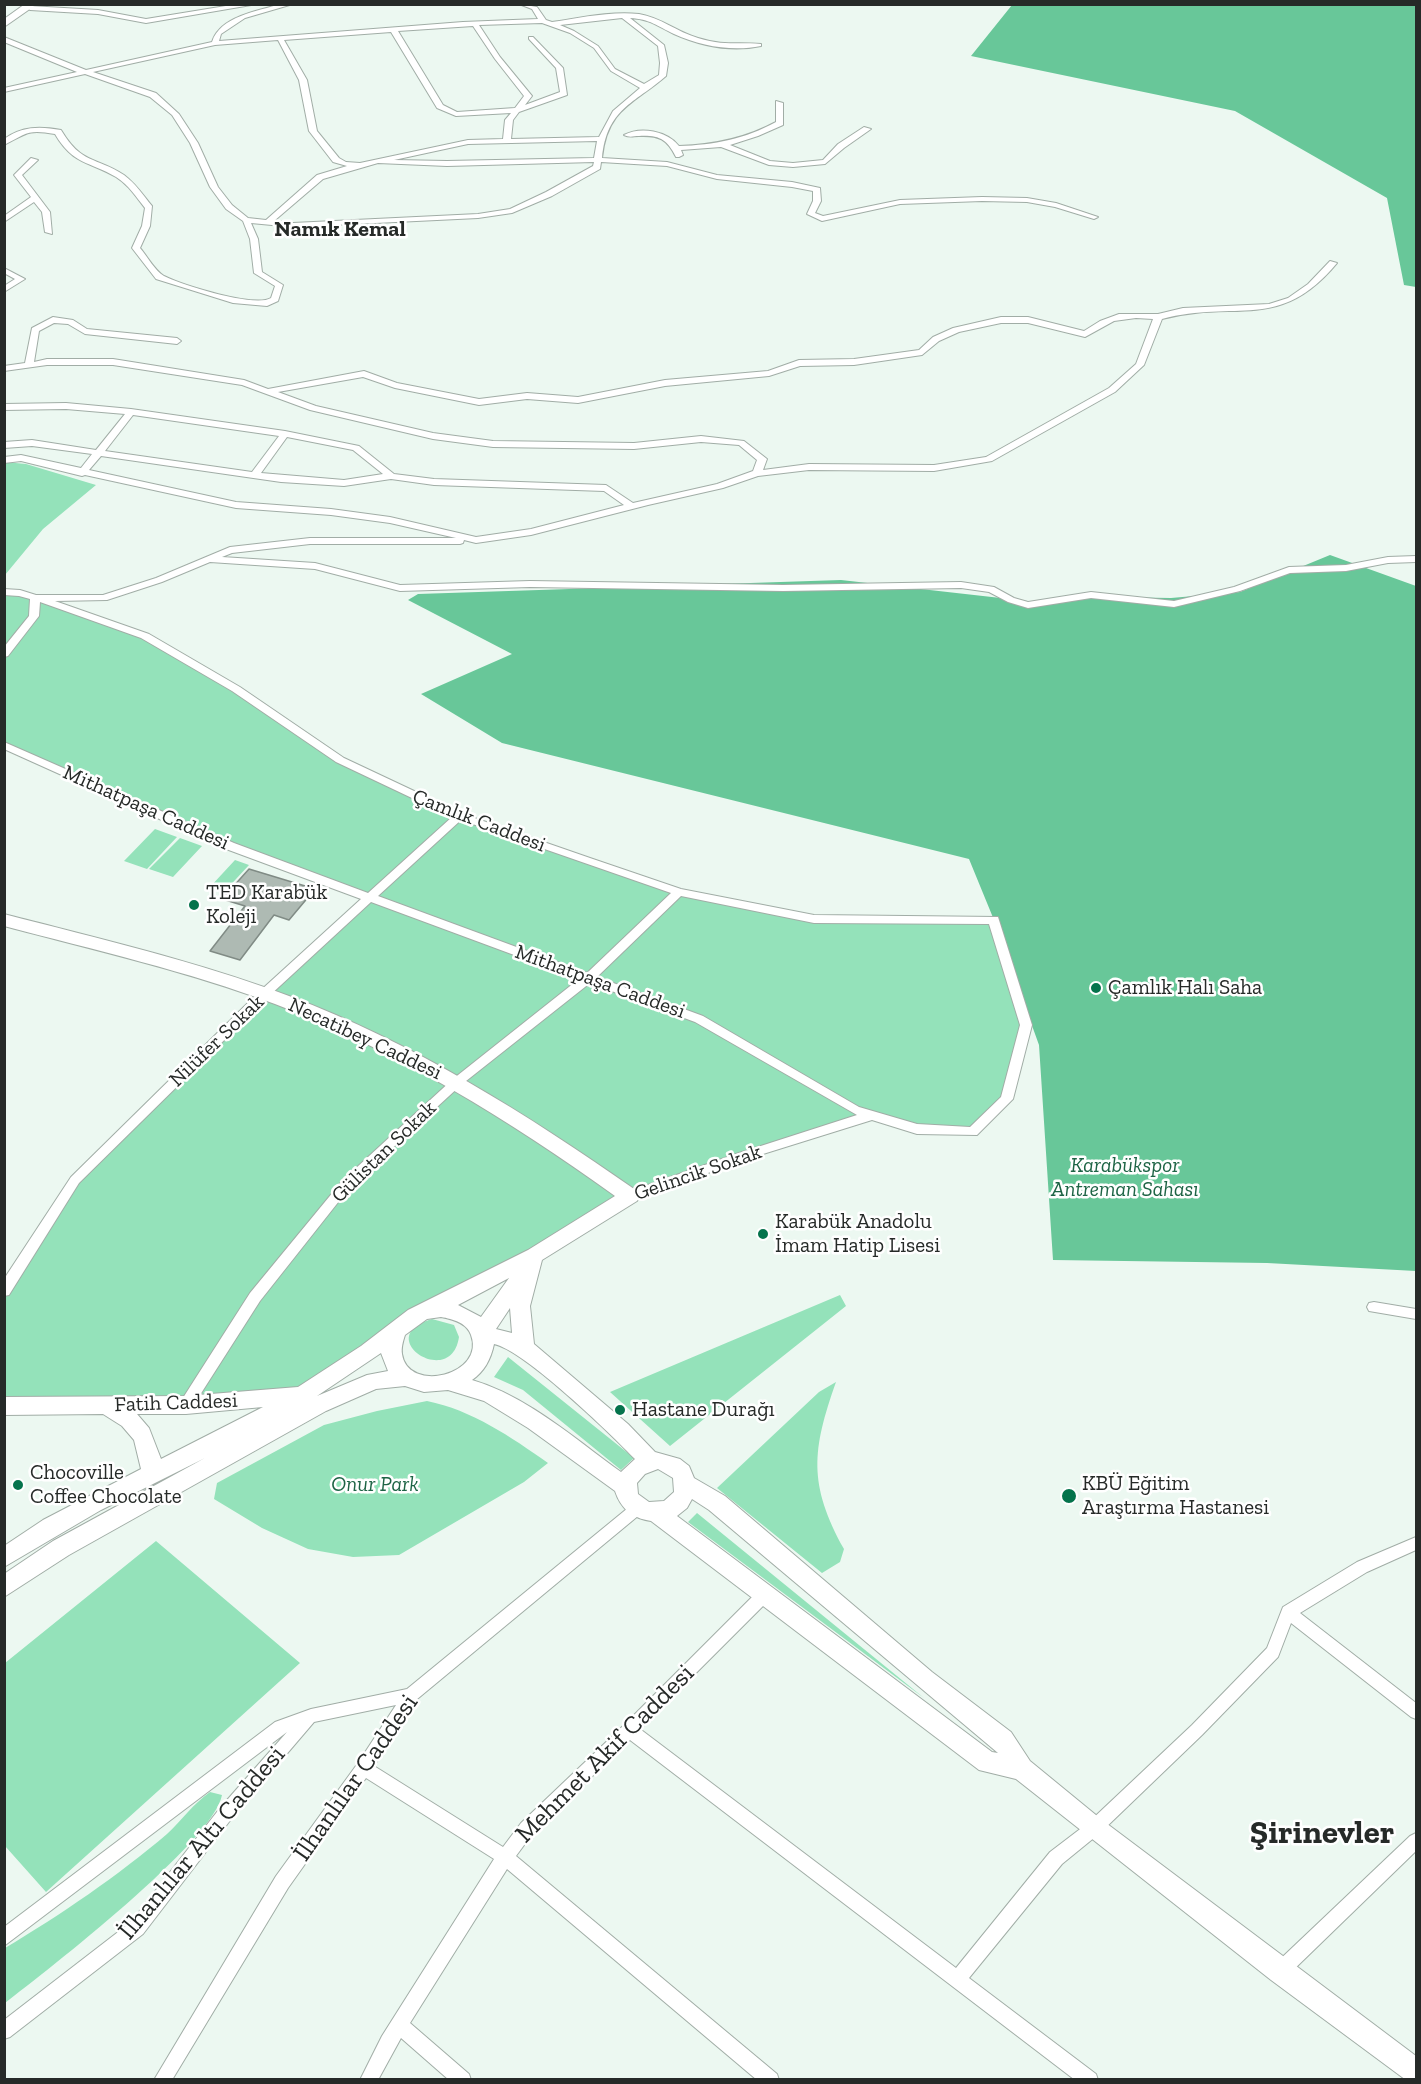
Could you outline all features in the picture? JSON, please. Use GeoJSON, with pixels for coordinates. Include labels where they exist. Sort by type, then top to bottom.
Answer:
{"type":"FeatureCollection","features":[{"type":"Feature","properties":{"kind":"street"},"geometry":{"type":"LineString","coordinates":[[4,24],[31,6],[98,12],[146,21],[254,4]]}},
{"type":"Feature","properties":{"kind":"street"},"geometry":{"type":"LineString","coordinates":[[215,44],[218,33],[243,17],[274,6],[290,4]]}},
{"type":"Feature","properties":{"kind":"street"},"geometry":{"type":"LineString","coordinates":[[522,4],[535,8],[543,21]]}},
{"type":"Feature","properties":{"kind":"street"},"geometry":{"type":"LineString","coordinates":[[551,24],[609,16],[650,18],[690,39],[708,44],[738,48],[759,45]]}},
{"type":"Feature","properties":{"kind":"street"},"geometry":{"type":"LineString","coordinates":[[246,220],[343,224],[478,216],[512,211],[549,194],[597,167],[601,139],[611,117],[630,97],[662,76],[664,63],[661,45],[625,17]]}},
{"type":"Feature","properties":{"kind":"street"},"geometry":{"type":"LineString","coordinates":[[4,90],[215,44],[543,21],[572,32],[596,47],[614,70],[644,87]]}},
{"type":"Feature","properties":{"kind":"street"},"geometry":{"type":"LineString","coordinates":[[475,24],[497,58],[528,96],[509,120],[507,140]]}},
{"type":"Feature","properties":{"kind":"street"},"geometry":{"type":"LineString","coordinates":[[394,30],[440,106],[456,114],[517,110],[564,93],[559,68],[531,38]]}},
{"type":"Feature","properties":{"kind":"street"},"geometry":{"type":"LineString","coordinates":[[280,38],[303,80],[313,131],[336,160],[344,164],[360,165]]}},
{"type":"Feature","properties":{"kind":"street"},"geometry":{"type":"LineString","coordinates":[[4,39],[88,73],[153,94],[175,114],[194,143],[214,187],[229,207],[246,220],[254,239],[258,273],[279,285],[275,299],[267,304],[233,301],[159,277],[136,248],[146,225],[149,208],[127,182],[104,169],[80,160],[64,147],[58,132],[39,129],[16,132],[4,143]]}},
{"type":"Feature","properties":{"kind":"street"},"geometry":{"type":"LineString","coordinates":[[677,148],[723,145],[760,135],[780,123],[779,103]]}},
{"type":"Feature","properties":{"kind":"street"},"geometry":{"type":"LineString","coordinates":[[723,145],[769,163],[792,165],[825,162],[841,146],[867,129]]}},
{"type":"Feature","properties":{"kind":"street"},"geometry":{"type":"LineString","coordinates":[[628,135],[650,131],[667,138],[677,148],[680,159],[687,168]]}},
{"type":"Feature","properties":{"kind":"street"},"geometry":{"type":"LineString","coordinates":[[268,222],[320,177],[376,161],[468,142],[601,139]]}},
{"type":"Feature","properties":{"kind":"street"},"geometry":{"type":"LineString","coordinates":[[34,160],[18,175],[45,212],[48,231]]}},
{"type":"Feature","properties":{"kind":"street"},"geometry":{"type":"LineString","coordinates":[[376,161],[410,164],[597,160],[687,168],[718,177],[797,184],[817,190],[817,201],[811,214],[822,219],[900,202],[982,199],[1036,202],[1095,217]]}},
{"type":"Feature","properties":{"kind":"street"},"geometry":{"type":"LineString","coordinates":[[4,220],[34,198]]}},
{"type":"Feature","properties":{"kind":"street"},"geometry":{"type":"LineString","coordinates":[[268,392],[364,374],[395,385],[479,402],[527,396],[578,400],[665,383],[769,373],[799,363],[854,362],[922,352],[936,339],[956,330],[1001,320],[1028,320],[1085,334],[1104,320],[1130,315],[1158,317],[1177,310],[1271,308],[1301,294],[1333,263]]}},
{"type":"Feature","properties":{"kind":"street"},"geometry":{"type":"LineString","coordinates":[[4,270],[21,279],[4,290]]}},
{"type":"Feature","properties":{"kind":"street"},"geometry":{"type":"LineString","coordinates":[[4,654],[34,615],[35,598],[104,598],[159,580],[230,550],[310,541],[476,540],[531,532],[720,486],[757,473],[810,467],[934,468],[988,459],[1112,390],[1140,365],[1158,317]]}},
{"type":"Feature","properties":{"kind":"street"},"geometry":{"type":"LineString","coordinates":[[29,365],[35,330],[54,320],[70,322],[85,331],[177,341]]}},
{"type":"Feature","properties":{"kind":"street"},"geometry":{"type":"LineString","coordinates":[[4,369],[47,362],[113,362],[244,383],[313,408],[433,436],[493,444],[634,446],[701,439],[741,443],[762,459],[757,473]]}},
{"type":"Feature","properties":{"kind":"street"},"geometry":{"type":"LineString","coordinates":[[4,407],[66,406],[131,412],[285,434],[356,448],[391,476]]}},
{"type":"Feature","properties":{"kind":"street"},"geometry":{"type":"LineString","coordinates":[[82,473],[131,412]]}},
{"type":"Feature","properties":{"kind":"street"},"geometry":{"type":"LineString","coordinates":[[255,475],[285,434]]}},
{"type":"Feature","properties":{"kind":"street"},"geometry":{"type":"LineString","coordinates":[[4,445],[32,443],[255,475],[344,483],[391,476],[434,482],[606,488],[632,506]]}},
{"type":"Feature","properties":{"kind":"street"},"geometry":{"type":"LineString","coordinates":[[4,460],[21,458],[236,505],[331,512],[390,520],[476,540]]}},
{"type":"Feature","properties":{"kind":"street"},"geometry":{"type":"LineString","coordinates":[[209,559],[315,566],[400,588],[530,584],[783,588],[961,585],[991,589],[1011,600],[1028,605],[1091,595],[1174,604],[1237,589],[1289,570],[1337,569],[1388,560],[1416,559]]}},
{"type":"Feature","properties":{"kind":"street","name":"Çamlık Caddesi"},"geometry":{"type":"LineString","coordinates":[[4,592],[35,598],[145,636],[236,689],[340,760],[459,816],[680,892],[814,919],[994,920]]}},
{"type":"Feature","properties":{"kind":"street","name":"Mithatpaşa Caddesi"},"geometry":{"type":"LineString","coordinates":[[4,745],[230,846],[699,1019],[855,1110],[917,1129],[973,1132],[1007,1100],[1026,1025],[994,920]]}},
{"type":"Feature","properties":{"kind":"street","name":"Nilüfer Sokak"},"geometry":{"type":"LineString","coordinates":[[4,1292],[75,1180],[264,994],[459,816]]}},
{"type":"Feature","properties":{"kind":"street","name":"Gülistan Sokak"},"geometry":{"type":"LineString","coordinates":[[186,1405],[255,1297],[347,1183],[457,1082],[589,978],[680,892]]}},
{"type":"Feature","properties":{"kind":"street","name":"Necatibey Caddesi"},"geometry":{"type":"LineString","coordinates":[[4,920],[227,980],[381,1042],[457,1082],[557,1143],[630,1196]]}},
{"type":"Feature","properties":{"kind":"street","name":"Gelincik Sokak"},"geometry":{"type":"LineString","coordinates":[[432,1310],[536,1255],[630,1196],[743,1156],[872,1115]]}},
{"type":"Feature","properties":{"kind":"street"},"geometry":{"type":"LineString","coordinates":[[481,1334],[536,1255]]}},
{"type":"Feature","properties":{"kind":"street"},"geometry":{"type":"LineString","coordinates":[[524,1348],[520,1306],[536,1255]]}},
{"type":"Feature","properties":{"kind":"street"},"geometry":{"type":"LineString","coordinates":[[1374,1307],[1416,1314]]}},
{"type":"Feature","properties":{"kind":"street"},"geometry":{"type":"LineString","coordinates":[[4,1558],[56,1523],[305,1396],[411,1318],[432,1310],[461,1312],[472,1320],[481,1334],[482,1355],[475,1366],[449,1382]]}},
{"type":"Feature","properties":{"kind":"street"},"geometry":{"type":"LineString","coordinates":[[395,1332],[390,1344],[390,1356],[396,1368],[405,1377]]}},
{"type":"Feature","properties":{"kind":"street"},"geometry":{"type":"LineString","coordinates":[[481,1334],[503,1338],[524,1348],[621,1430],[650,1461]]}},
{"type":"Feature","properties":{"kind":"street"},"geometry":{"type":"LineString","coordinates":[[4,1587],[61,1548],[347,1390],[374,1381],[405,1377],[426,1384],[449,1382],[490,1395],[535,1422],[626,1487],[632,1502],[648,1510],[987,1762],[1022,1769]]}},
{"type":"Feature","properties":{"kind":"street","name":"Fatih Caddesi"},"geometry":{"type":"LineString","coordinates":[[4,1406],[186,1405],[305,1396],[347,1390]]}},
{"type":"Feature","properties":{"kind":"street"},"geometry":{"type":"LineString","coordinates":[[106,1406],[129,1417],[142,1432],[152,1454],[152,1474]]}},
{"type":"Feature","properties":{"kind":"street"},"geometry":{"type":"LineString","coordinates":[[626,1487],[630,1473],[642,1463],[650,1461],[674,1465],[684,1476],[686,1484],[681,1500],[675,1506],[648,1510]]}},
{"type":"Feature","properties":{"kind":"street"},"geometry":{"type":"LineString","coordinates":[[686,1484],[717,1503],[924,1679],[1003,1740],[1022,1769],[1094,1828],[1416,2072]]}},
{"type":"Feature","properties":{"kind":"street","name":"İlhanlılar Caddesi"},"geometry":{"type":"LineString","coordinates":[[162,2079],[282,1882],[364,1768],[411,1695],[648,1510]]}},
{"type":"Feature","properties":{"kind":"street"},"geometry":{"type":"LineString","coordinates":[[958,1979],[1056,1858],[1094,1828],[1197,1730],[1273,1652],[1288,1612],[1362,1568],[1416,1544]]}},
{"type":"Feature","properties":{"kind":"street","name":"Mehmet Akif Caddesi"},"geometry":{"type":"LineString","coordinates":[[368,2079],[399,2025],[505,1857],[527,1828],[764,1595]]}},
{"type":"Feature","properties":{"kind":"street"},"geometry":{"type":"LineString","coordinates":[[1288,1612],[1416,1712]]}},
{"type":"Feature","properties":{"kind":"street"},"geometry":{"type":"LineString","coordinates":[[4,1938],[75,1886],[166,1813],[280,1727],[311,1716],[411,1695]]}},
{"type":"Feature","properties":{"kind":"street","name":"İlhanlılar Altı Caddesi"},"geometry":{"type":"LineString","coordinates":[[4,2031],[137,1928],[226,1813],[311,1716]]}},
{"type":"Feature","properties":{"kind":"street"},"geometry":{"type":"LineString","coordinates":[[629,1730],[1090,2079]]}},
{"type":"Feature","properties":{"kind":"street"},"geometry":{"type":"LineString","coordinates":[[364,1768],[505,1857],[771,2079]]}},
{"type":"Feature","properties":{"kind":"street"},"geometry":{"type":"LineString","coordinates":[[1280,1971],[1416,1841]]}},
{"type":"Feature","properties":{"kind":"street"},"geometry":{"type":"LineString","coordinates":[[399,2025],[463,2079]]}},
{"type":"Feature","properties":{"kind":"green space"},"geometry":{"type":"Polygon","coordinates":[[[1012,5],[1416,5],[1416,287],[1404,285],[1387,198],[1235,111],[971,56],[1012,5]]]}},
{"type":"Feature","properties":{"kind":"green space"},"geometry":{"type":"Polygon","coordinates":[[[5,462],[26,464],[96,485],[43,529],[5,575],[5,462]]]}},
{"type":"Feature","properties":{"kind":"green space","name":"Karabükspor Antreman Sahası"},"geometry":{"type":"Polygon","coordinates":[[[1330,555],[1416,586],[1416,1271],[1267,1263],[1053,1260],[1039,1045],[994,920],[969,859],[502,743],[421,694],[512,654],[408,600],[418,594],[841,580],[1045,603],[1108,597],[1171,598],[1240,592],[1330,555]]]}},
{"type":"Feature","properties":{"kind":"green space"},"geometry":{"type":"Polygon","coordinates":[[[5,592],[20,593],[145,636],[236,689],[340,760],[427,803],[679,892],[814,919],[994,920],[1026,1025],[1007,1099],[973,1132],[917,1129],[872,1115],[630,1196],[432,1309],[305,1396],[5,1406],[4,1291],[75,1180],[369,897],[230,846],[5,745],[5,592]]]}},
{"type":"Feature","properties":{"kind":"green space"},"geometry":{"type":"Polygon","coordinates":[[[155,829],[177,837],[147,869],[124,861],[155,829]]]}},
{"type":"Feature","properties":{"kind":"green space"},"geometry":{"type":"Polygon","coordinates":[[[180,838],[202,846],[173,877],[149,869],[180,838]]]}},
{"type":"Feature","properties":{"kind":"green space"},"geometry":{"type":"Polygon","coordinates":[[[235,860],[249,865],[224,892],[210,887],[235,860]]]}},
{"type":"Feature","properties":{"kind":"green space"},"geometry":{"type":"Polygon","coordinates":[[[840,1295],[846,1306],[670,1446],[610,1392],[840,1295]]]}},
{"type":"Feature","properties":{"kind":"green space"},"geometry":{"type":"Polygon","coordinates":[[[432,1319],[454,1325],[459,1337],[453,1352],[443,1359],[431,1360],[419,1355],[411,1346],[409,1337],[415,1327],[432,1319]]]}},
{"type":"Feature","properties":{"kind":"green space"},"geometry":{"type":"Polygon","coordinates":[[[508,1357],[634,1458],[621,1470],[523,1390],[494,1377],[508,1357]]]}},
{"type":"Feature","properties":{"kind":"green space"},"geometry":{"type":"Polygon","coordinates":[[[836,1382],[822,1428],[818,1448],[818,1467],[819,1486],[824,1505],[844,1549],[840,1562],[822,1573],[717,1488],[819,1392],[836,1382]]]}},
{"type":"Feature","properties":{"kind":"green space","name":"Onur Park"},"geometry":{"type":"Polygon","coordinates":[[[427,1401],[444,1405],[475,1418],[505,1434],[548,1463],[524,1482],[399,1555],[353,1557],[308,1549],[262,1528],[214,1499],[217,1483],[324,1425],[427,1401]]]}},
{"type":"Feature","properties":{"kind":"green space"},"geometry":{"type":"Polygon","coordinates":[[[697,1513],[924,1698],[688,1522],[697,1513]]]}},
{"type":"Feature","properties":{"kind":"green space"},"geometry":{"type":"Polygon","coordinates":[[[156,1541],[300,1663],[46,1892],[5,1846],[5,1663],[156,1541]]]}},
{"type":"Feature","properties":{"kind":"green space"},"geometry":{"type":"Polygon","coordinates":[[[210,1792],[222,1795],[212,1816],[191,1842],[127,1904],[5,2003],[5,1948],[67,1909],[129,1865],[167,1834],[210,1792]]]}},
{"type":"Feature","properties":{"kind":"building"},"geometry":{"type":"Polygon","coordinates":[[[249,869],[315,889],[289,920],[274,915],[240,960],[210,951],[245,906],[222,899],[249,869]]]}},
{"type":"Feature","properties":{"kind":"place","name":"TED Karabük Koleji"},"geometry":{"type":"Point","coordinates":[194,905]}},
{"type":"Feature","properties":{"kind":"place","name":"Çamlık Halı Saha"},"geometry":{"type":"Point","coordinates":[1096,988]}},
{"type":"Feature","properties":{"kind":"place","name":"Karabük Anadolu İmam Hatip Lisesi"},"geometry":{"type":"Point","coordinates":[763,1234]}},
{"type":"Feature","properties":{"kind":"place","name":"Hastane Durağı"},"geometry":{"type":"Point","coordinates":[620,1410]}},
{"type":"Feature","properties":{"kind":"place","name":"Chocoville Coffee Chocolate"},"geometry":{"type":"Point","coordinates":[18,1485]}},
{"type":"Feature","properties":{"kind":"place","name":"KBÜ Eğitim Araştırma Hastanesi"},"geometry":{"type":"Point","coordinates":[1069,1496]}},
{"type":"Feature","properties":{"kind":"district","name":"Namık Kemal"},"geometry":{"type":"Point","coordinates":[340,230]}},
{"type":"Feature","properties":{"kind":"district","name":"Şirinevler"},"geometry":{"type":"Point","coordinates":[1322,1834]}}]}
